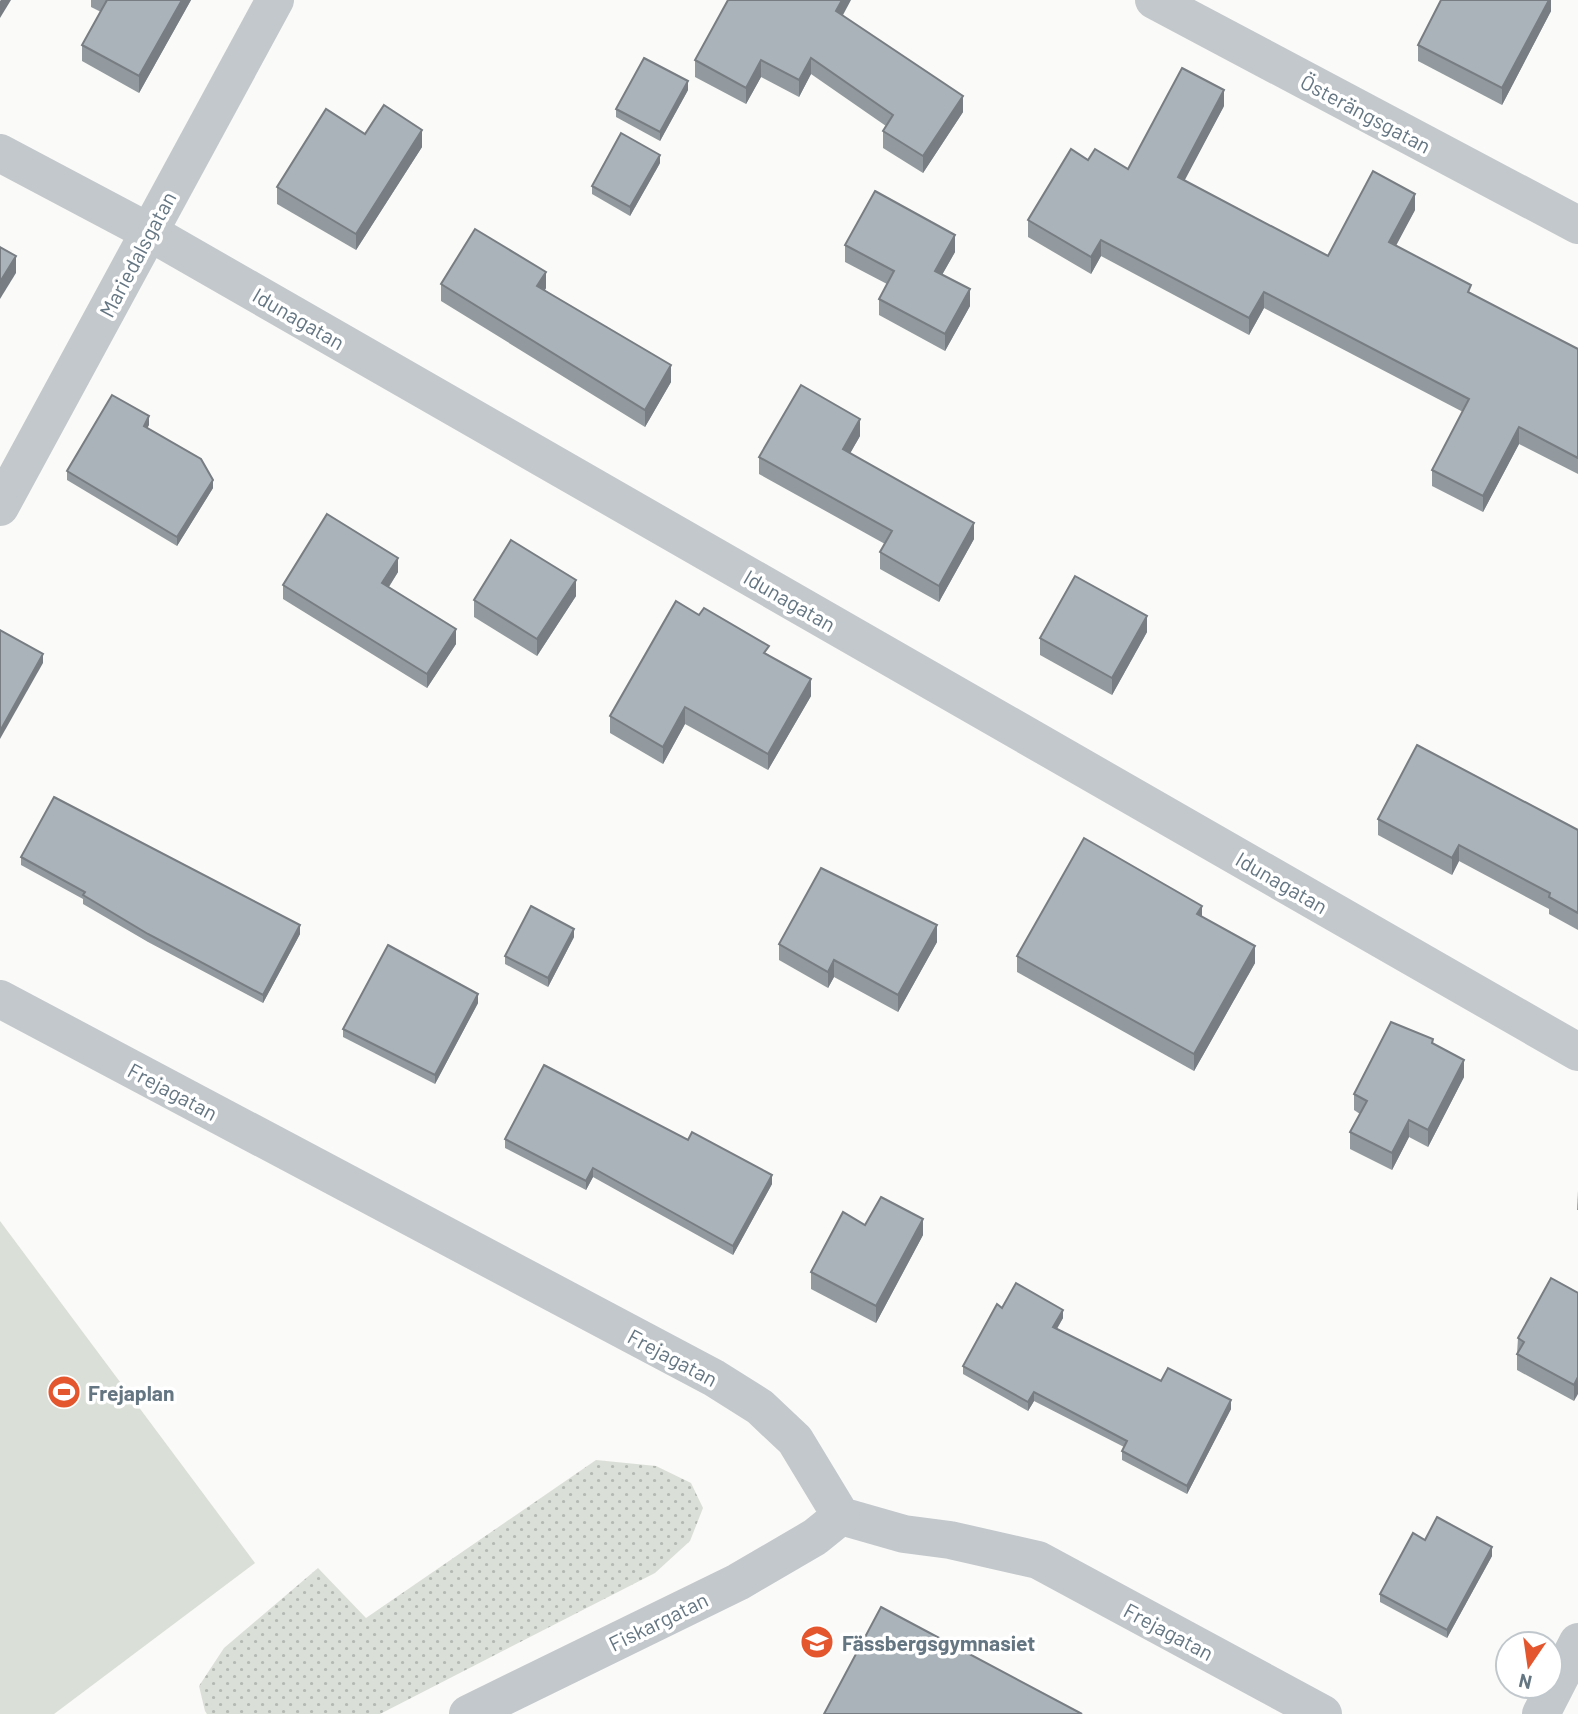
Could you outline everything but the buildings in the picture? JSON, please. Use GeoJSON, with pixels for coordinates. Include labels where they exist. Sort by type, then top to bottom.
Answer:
{"type":"FeatureCollection","features":[{"type":"Feature","properties":{"kind":"street","name":"Mariedalsgatan"},"geometry":{"type":"LineString","coordinates":[[0,507],[275,0]]}},
{"type":"Feature","properties":{"kind":"street","name":"Österängsgatan"},"geometry":{"type":"LineString","coordinates":[[1154,0],[1578,225]]}},
{"type":"Feature","properties":{"kind":"street","name":"Idunagatan"},"geometry":{"type":"LineString","coordinates":[[0,153],[149,232],[1578,1052]]}},
{"type":"Feature","properties":{"kind":"street","name":"Frejagatan"},"geometry":{"type":"LineString","coordinates":[[0,999],[714,1378],[760,1406],[794,1440],[841,1516],[904,1534],[950,1540],[1038,1560],[1323,1714]]}},
{"type":"Feature","properties":{"kind":"street","name":"Fiskargatan"},"geometry":{"type":"LineString","coordinates":[[468,1714],[738,1582],[816,1537],[841,1516]]}},
{"type":"Feature","properties":{"kind":"street"},"geometry":{"type":"LineString","coordinates":[[1541,1714],[1578,1642]]}},
{"type":"Feature","properties":{"kind":"shaded area","name":"Frejaplan"},"geometry":{"type":"Polygon","coordinates":[[[0,1221],[255,1563],[54,1714],[0,1714],[0,1221]]]}},
{"type":"Feature","properties":{"kind":"shaded area"},"geometry":{"type":"Polygon","coordinates":[[[596,1460],[656,1466],[691,1483],[703,1508],[690,1541],[655,1573],[380,1714],[207,1714],[205,1711],[199,1686],[224,1648],[318,1568],[366,1618],[596,1460]]]}},
{"type":"Feature","properties":{"kind":"place","name":"Frejaplan"},"geometry":{"type":"Point","coordinates":[64,1392]}},
{"type":"Feature","properties":{"kind":"place","name":"Fässbergsgymnasiet"},"geometry":{"type":"Point","coordinates":[817,1642]}}]}
